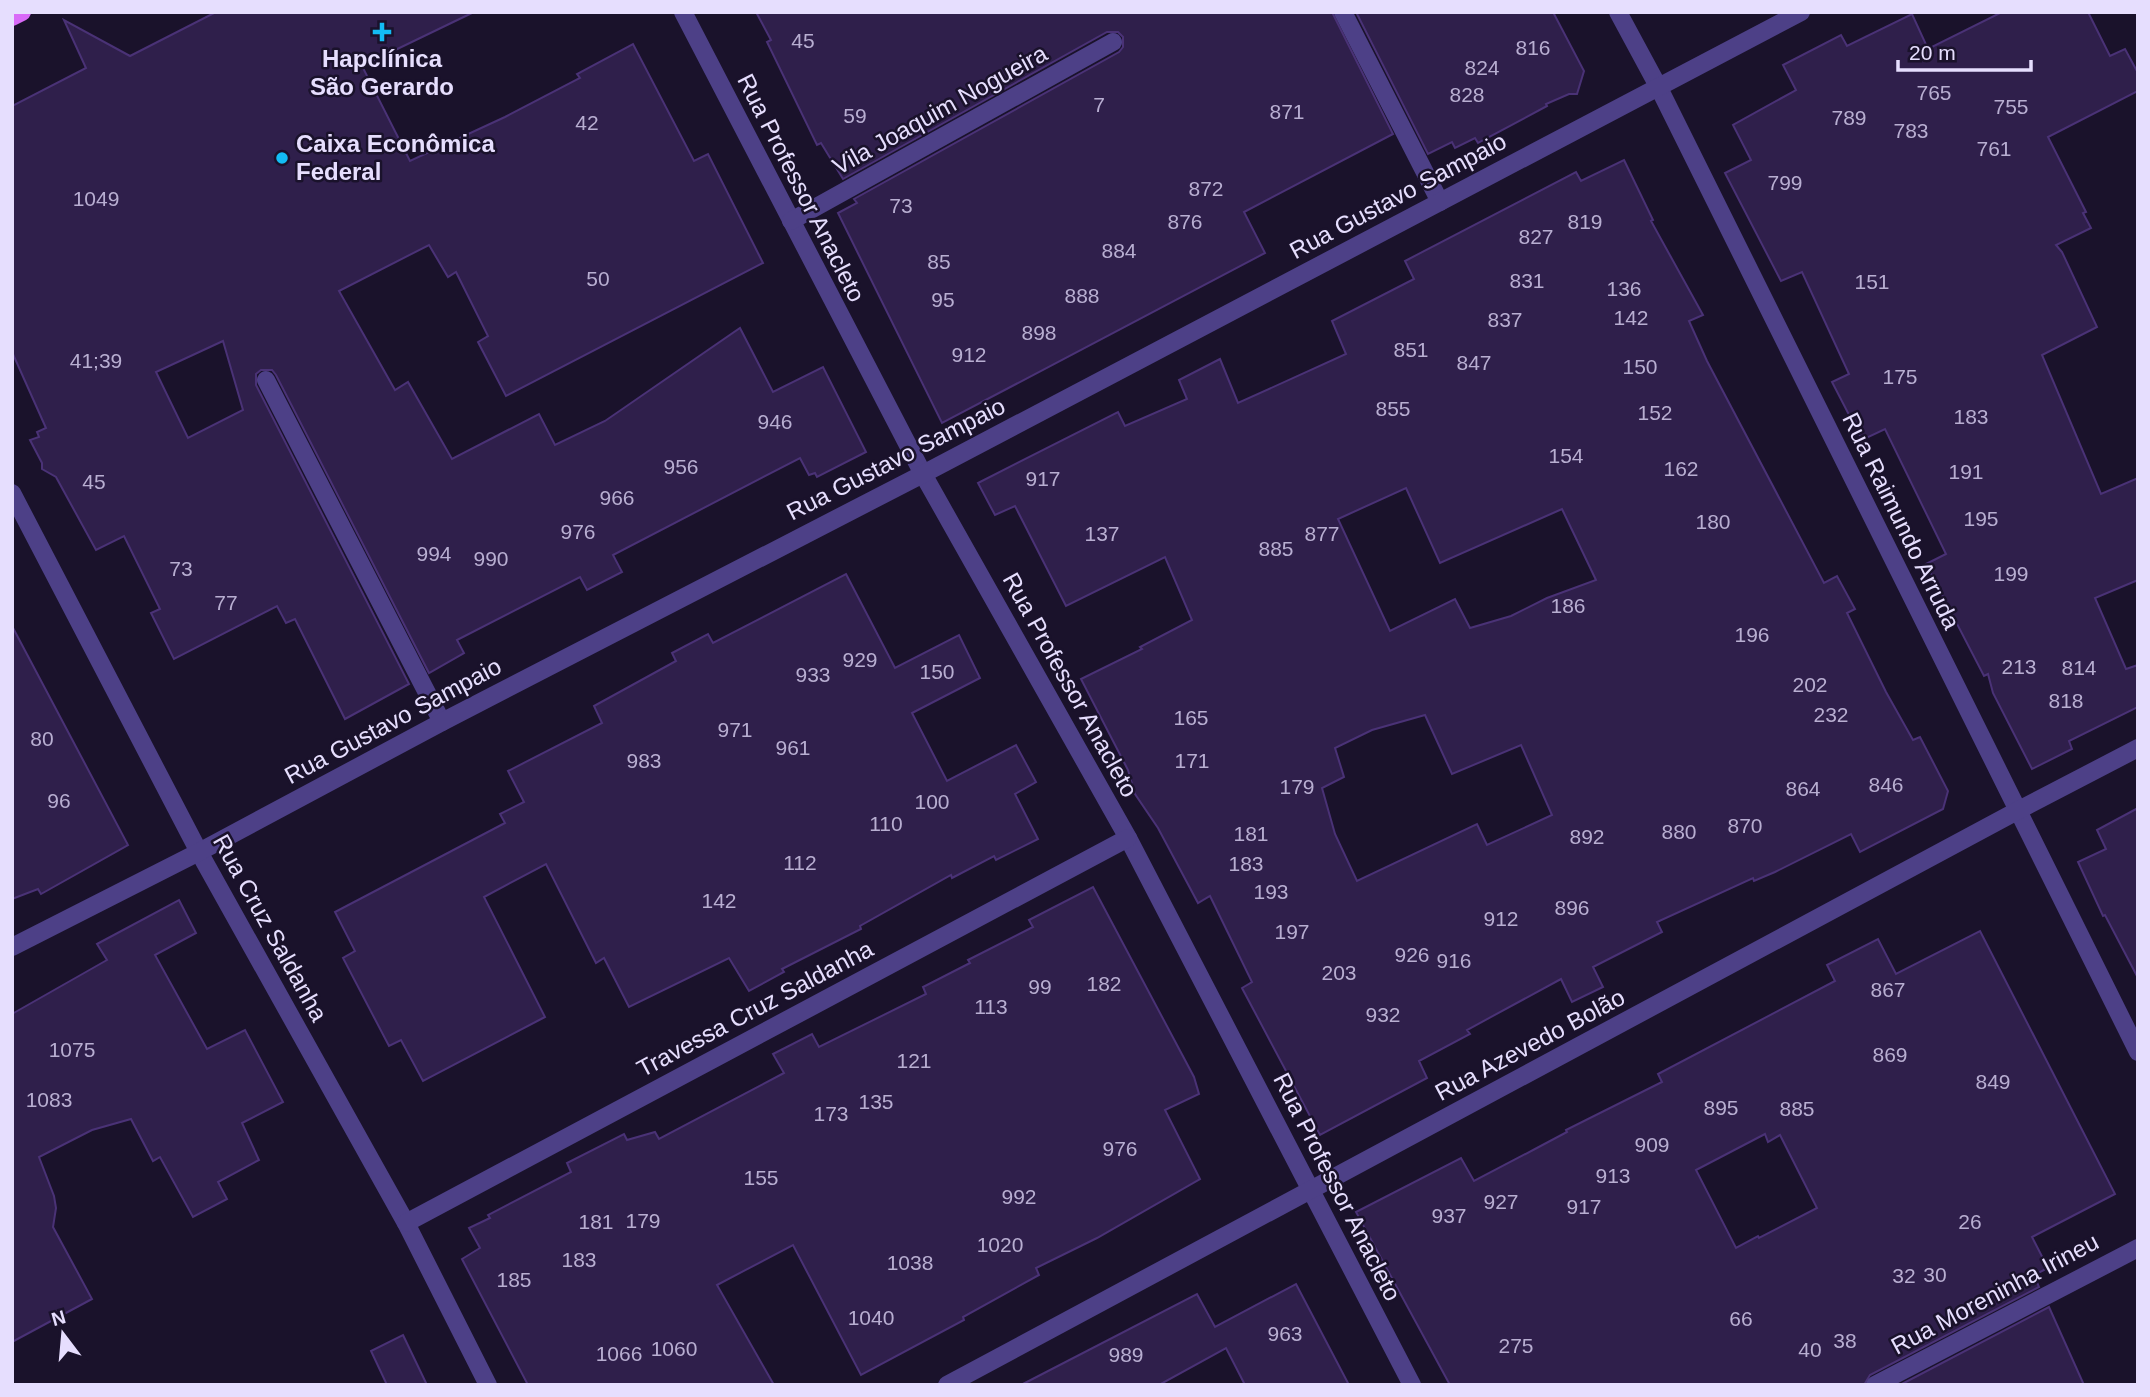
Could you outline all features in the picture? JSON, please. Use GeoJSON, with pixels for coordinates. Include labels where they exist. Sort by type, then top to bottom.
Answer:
{"type":"FeatureCollection","features":[{"type":"Feature","properties":{"kind":"main road"},"geometry":{"type":"LineString","coordinates":[[12,17],[22,12]]}},
{"type":"Feature","properties":{"kind":"street","name":"Rua Professor Anacleto"},"geometry":{"type":"LineString","coordinates":[[683,12],[923,474],[1128,838],[1412,1385]]}},
{"type":"Feature","properties":{"kind":"street"},"geometry":{"type":"LineString","coordinates":[[1343,12],[1440,202]]}},
{"type":"Feature","properties":{"kind":"street","name":"Rua Raimundo Arruda"},"geometry":{"type":"LineString","coordinates":[[1618,12],[1659,88],[2138,1052]]}},
{"type":"Feature","properties":{"kind":"street","name":"Rua Gustavo Sampaio"},"geometry":{"type":"LineString","coordinates":[[12,947],[923,474],[1801,12]]}},
{"type":"Feature","properties":{"kind":"street","name":"Vila Joaquim Nogueira"},"geometry":{"type":"LineString","coordinates":[[791,221],[1113,42]]}},
{"type":"Feature","properties":{"kind":"street"},"geometry":{"type":"LineString","coordinates":[[266,380],[442,722]]}},
{"type":"Feature","properties":{"kind":"street","name":"Rua Cruz Saldanha"},"geometry":{"type":"LineString","coordinates":[[12,493],[199,852],[405,1223],[488,1385]]}},
{"type":"Feature","properties":{"kind":"street","name":"Rua Azevedo Bolão"},"geometry":{"type":"LineString","coordinates":[[947,1385],[2138,748]]}},
{"type":"Feature","properties":{"kind":"street","name":"Travessa Cruz Saldanha"},"geometry":{"type":"LineString","coordinates":[[405,1223],[1128,838]]}},
{"type":"Feature","properties":{"kind":"street","name":"Rua Moreninha Irineu"},"geometry":{"type":"LineString","coordinates":[[1875,1385],[2138,1248]]}},
{"type":"Feature","properties":{"kind":"building"},"geometry":{"type":"Polygon","coordinates":[[[216,12],[474,12],[362,66],[410,161],[505,117],[580,78],[577,74],[633,44],[694,161],[708,154],[763,263],[506,396],[478,342],[488,336],[456,272],[448,277],[429,245],[339,291],[395,390],[408,382],[452,459],[539,414],[555,445],[605,421],[740,328],[773,392],[823,367],[866,452],[817,477],[815,473],[809,475],[800,458],[613,555],[622,572],[587,590],[580,577],[457,640],[464,653],[429,673],[276,375],[272,370],[261,370],[256,374],[256,385],[409,684],[345,719],[295,619],[286,623],[277,606],[174,659],[151,613],[160,609],[124,536],[96,550],[56,477],[42,469],[42,463],[30,440],[39,437],[37,432],[46,428],[12,352],[12,106],[86,68],[64,20],[130,56],[216,12]],[[223,341],[156,372],[188,438],[243,410],[223,341]]]}},
{"type":"Feature","properties":{"kind":"building"},"geometry":{"type":"Polygon","coordinates":[[[756,12],[1332,12],[1393,134],[1244,212],[1265,253],[942,423],[838,213],[857,203],[854,199],[1119,52],[1123,47],[1123,37],[1118,32],[1107,32],[843,179],[821,143],[817,145],[767,42],[771,40],[756,12]]]}},
{"type":"Feature","properties":{"kind":"building"},"geometry":{"type":"Polygon","coordinates":[[[1356,12],[1553,12],[1584,71],[1577,94],[1569,94],[1546,104],[1547,106],[1478,143],[1475,138],[1455,148],[1452,142],[1428,154],[1356,12]]]}},
{"type":"Feature","properties":{"kind":"building"},"geometry":{"type":"Polygon","coordinates":[[[2002,12],[2088,12],[2110,56],[2125,49],[2138,73],[2138,91],[2048,137],[2086,212],[2083,213],[2091,228],[2056,245],[2062,252],[2097,327],[2042,355],[2101,494],[2138,478],[2138,580],[2095,598],[2126,669],[2138,665],[2138,707],[2069,741],[2072,749],[2032,769],[1993,693],[1988,674],[1984,676],[1926,564],[1946,554],[1885,429],[1862,440],[1832,382],[1849,374],[1802,272],[1781,281],[1725,173],[1751,160],[1733,125],[1796,90],[1783,65],[1841,35],[1847,46],[1912,14],[1928,49],[2002,12]]]}},
{"type":"Feature","properties":{"kind":"building"},"geometry":{"type":"Polygon","coordinates":[[[1624,160],[1653,220],[1651,221],[1703,315],[1689,321],[1707,361],[1824,583],[1837,576],[1855,609],[1847,613],[1886,692],[1913,740],[1920,737],[1948,791],[1943,809],[1860,852],[1851,834],[1775,872],[1754,881],[1753,878],[1657,922],[1662,932],[1593,967],[1603,987],[1572,1002],[1561,979],[1467,1030],[1470,1034],[1419,1061],[1427,1078],[1320,1135],[1242,988],[1252,982],[1210,896],[1198,903],[1158,828],[1135,794],[1128,770],[1081,679],[1142,649],[1140,647],[1192,620],[1165,557],[1066,606],[1015,506],[995,515],[978,483],[1118,412],[1125,426],[1187,399],[1179,380],[1220,359],[1238,403],[1346,354],[1332,321],[1414,279],[1405,261],[1576,172],[1581,181],[1624,160]],[[1406,488],[1338,519],[1390,631],[1455,599],[1470,628],[1511,616],[1547,598],[1596,580],[1562,509],[1440,563],[1406,488]],[[1425,715],[1372,730],[1335,748],[1344,777],[1322,788],[1335,834],[1357,881],[1477,824],[1487,845],[1552,815],[1521,745],[1452,774],[1425,715]]]}},
{"type":"Feature","properties":{"kind":"building"},"geometry":{"type":"Polygon","coordinates":[[[846,574],[895,668],[959,635],[980,678],[912,713],[947,781],[1016,745],[1036,782],[1015,794],[1038,839],[996,860],[994,856],[952,878],[951,875],[860,926],[861,929],[782,969],[784,972],[749,991],[729,958],[629,1007],[604,958],[596,963],[546,864],[484,897],[545,1017],[423,1081],[401,1040],[389,1046],[343,958],[355,951],[335,912],[505,823],[500,814],[524,802],[508,771],[602,723],[594,706],[676,661],[672,653],[708,634],[713,643],[846,574]]]}},
{"type":"Feature","properties":{"kind":"building"},"geometry":{"type":"Polygon","coordinates":[[[12,626],[128,845],[41,894],[38,889],[12,899],[12,626]]]}},
{"type":"Feature","properties":{"kind":"building"},"geometry":{"type":"Polygon","coordinates":[[[2138,808],[2138,978],[2105,915],[2103,916],[2078,862],[2106,849],[2097,830],[2138,808]]]}},
{"type":"Feature","properties":{"kind":"building"},"geometry":{"type":"Polygon","coordinates":[[[1093,887],[1194,1077],[1199,1094],[1165,1110],[1200,1179],[1097,1238],[1036,1268],[1039,1275],[963,1317],[964,1320],[861,1375],[793,1245],[717,1285],[774,1385],[528,1385],[462,1259],[480,1248],[469,1228],[490,1218],[488,1215],[571,1172],[567,1163],[624,1134],[627,1140],[655,1132],[659,1139],[784,1073],[773,1054],[812,1034],[819,1047],[926,994],[923,987],[970,963],[968,960],[1033,927],[1029,920],[1093,887]]]}},
{"type":"Feature","properties":{"kind":"building"},"geometry":{"type":"Polygon","coordinates":[[[179,900],[196,933],[155,955],[207,1049],[245,1030],[283,1102],[242,1123],[259,1160],[218,1182],[227,1199],[193,1217],[160,1157],[153,1161],[131,1119],[92,1130],[39,1157],[54,1196],[56,1208],[53,1227],[92,1299],[12,1342],[12,1014],[107,960],[97,944],[179,900]]]}},
{"type":"Feature","properties":{"kind":"building"},"geometry":{"type":"Polygon","coordinates":[[[1980,931],[2115,1194],[2032,1237],[2048,1268],[2034,1275],[2039,1287],[1870,1375],[1864,1385],[1450,1385],[1356,1212],[1461,1158],[1474,1181],[1567,1132],[1566,1130],[1662,1082],[1658,1074],[1835,981],[1827,965],[1878,939],[1896,974],[1980,931]],[[1765,1134],[1696,1170],[1736,1248],[1817,1208],[1780,1135],[1768,1142],[1765,1134]]]}},
{"type":"Feature","properties":{"kind":"building"},"geometry":{"type":"Polygon","coordinates":[[[1296,1284],[1349,1385],[1245,1385],[1226,1348],[1159,1385],[1021,1385],[1197,1294],[1215,1327],[1296,1284]]]}},
{"type":"Feature","properties":{"kind":"building"},"geometry":{"type":"Polygon","coordinates":[[[2049,1307],[2084,1385],[1900,1385],[2049,1307]]]}},
{"type":"Feature","properties":{"kind":"building"},"geometry":{"type":"Polygon","coordinates":[[[403,1335],[427,1385],[387,1385],[371,1351],[403,1335]]]}},
{"type":"Feature","properties":{"kind":"place","name":"Hapclínica São Gerardo"},"geometry":{"type":"Point","coordinates":[382,32]}},
{"type":"Feature","properties":{"kind":"place","name":"Caixa Econômica Federal"},"geometry":{"type":"Point","coordinates":[282,158]}}]}
